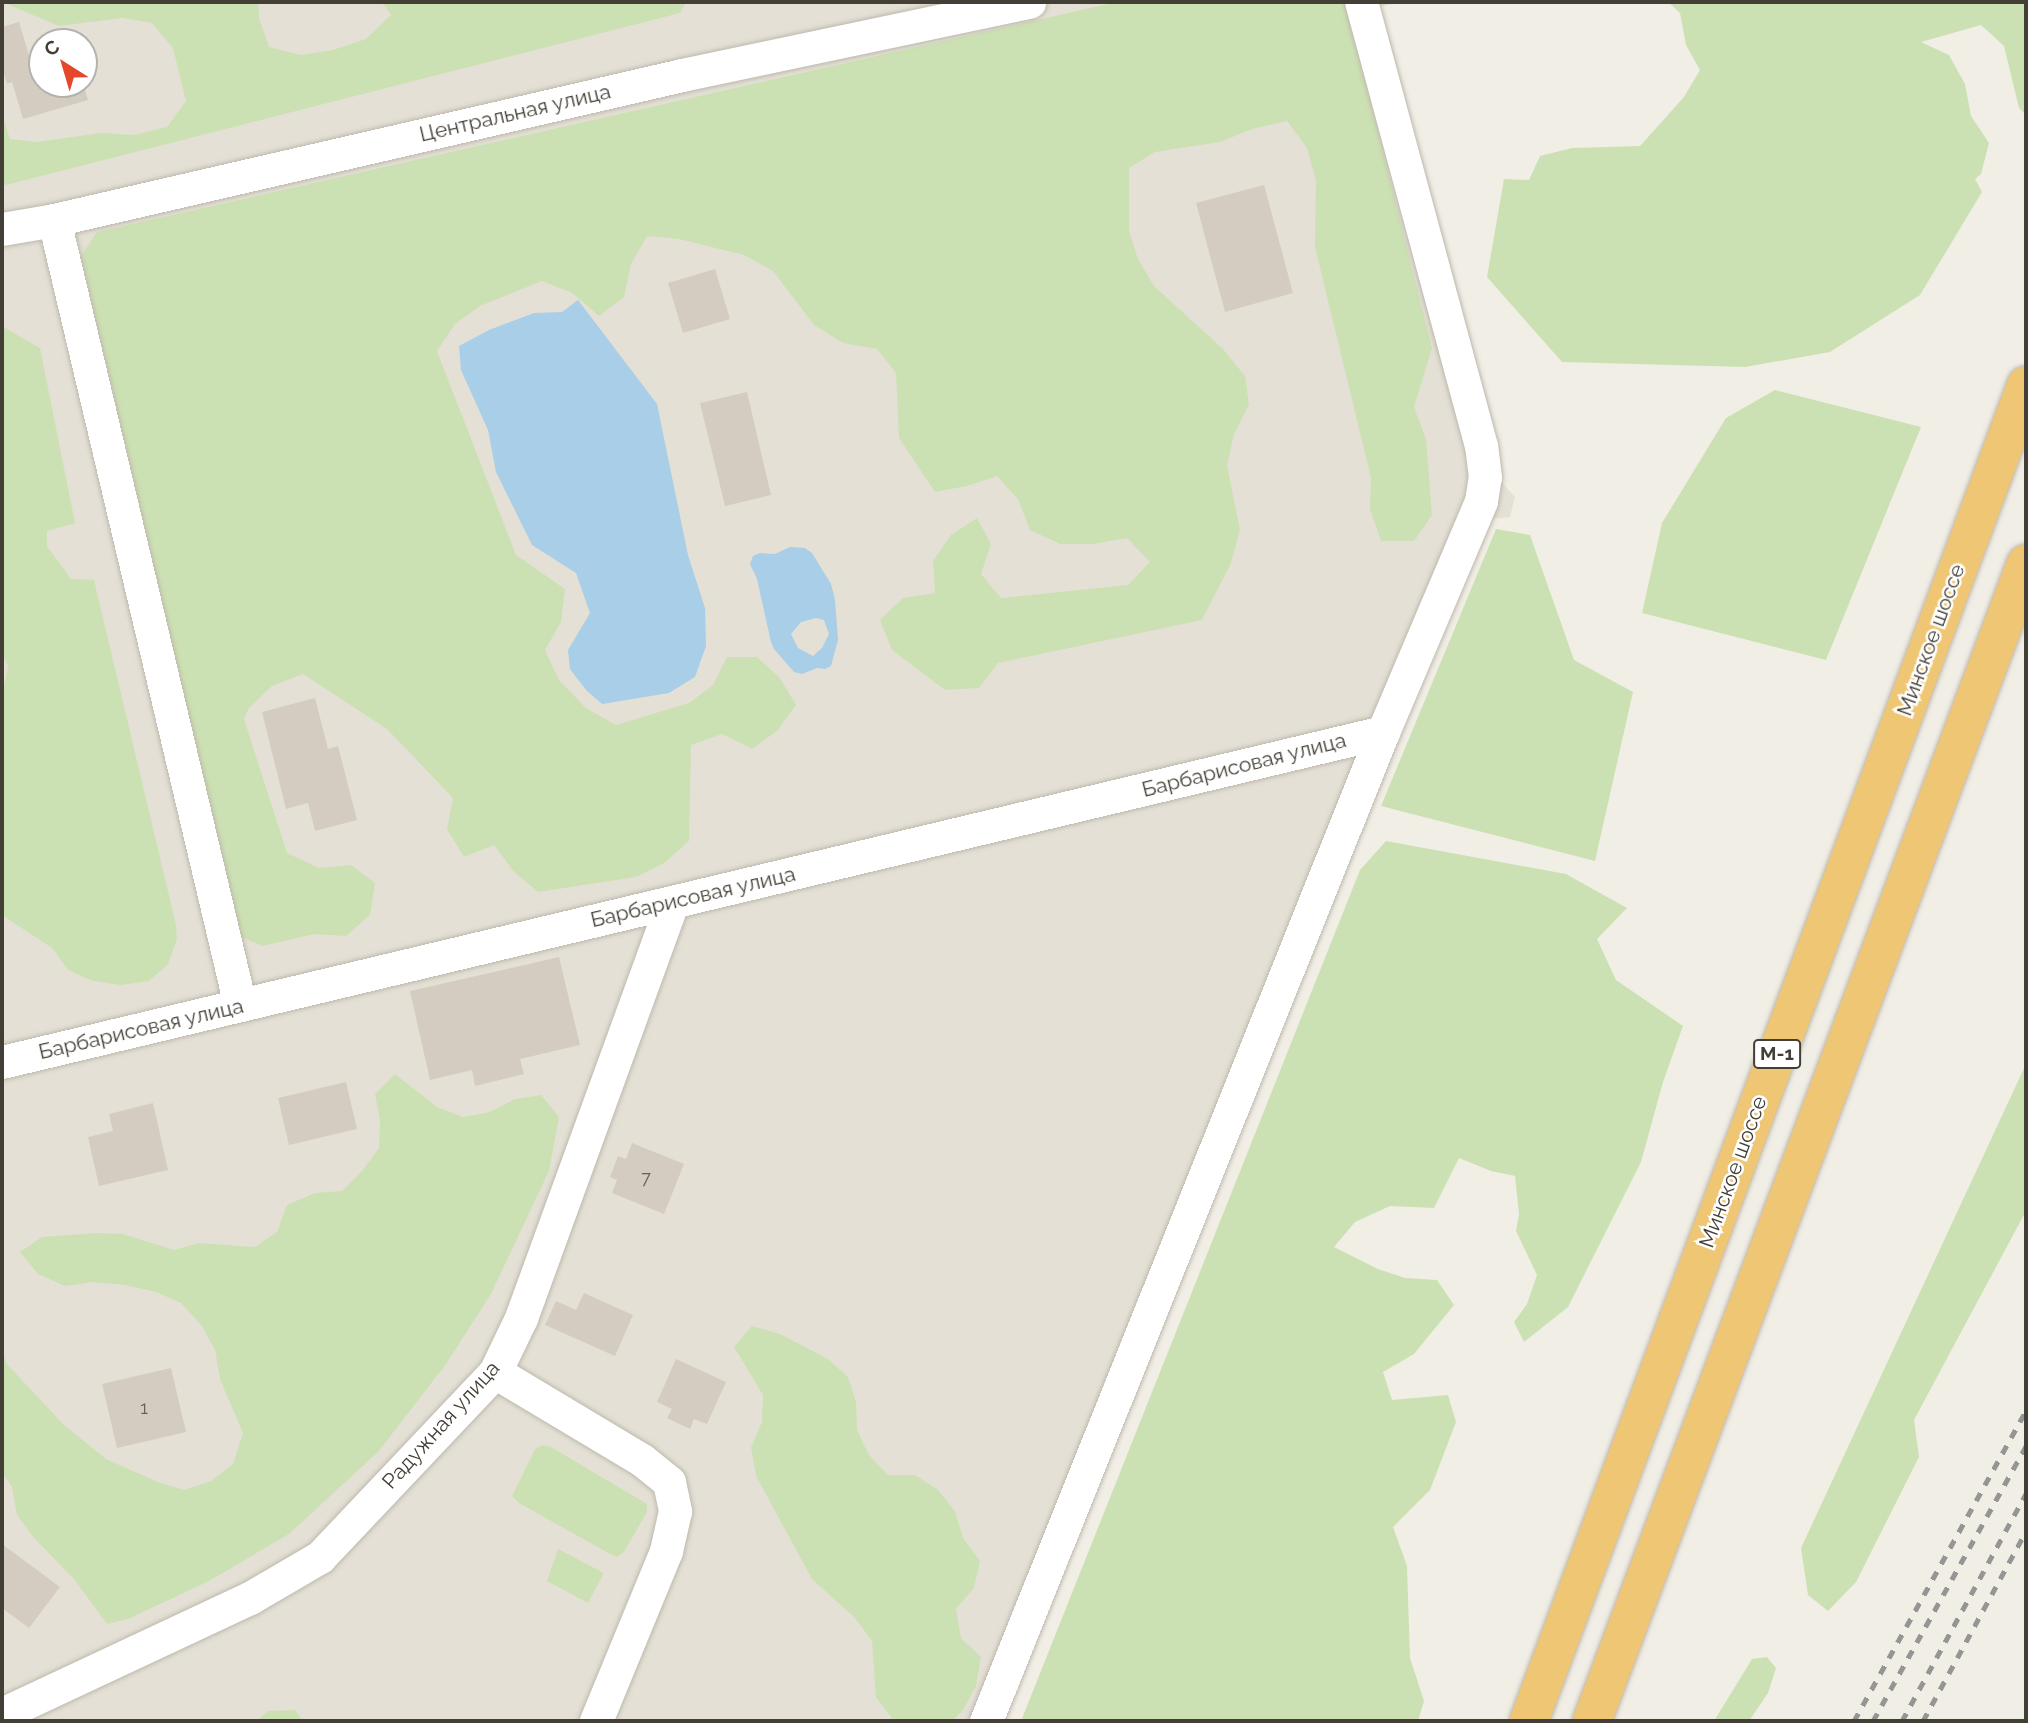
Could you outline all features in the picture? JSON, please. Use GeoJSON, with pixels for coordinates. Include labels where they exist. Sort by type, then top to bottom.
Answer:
{"type":"FeatureCollection","features":[{"type":"Feature","properties":{"kind":"highway","name":"Минское шоссе"},"geometry":{"type":"LineString","coordinates":[[1529,1721],[2026,386]]}},
{"type":"Feature","properties":{"kind":"highway"},"geometry":{"type":"LineString","coordinates":[[1592,1721],[2026,564]]}},
{"type":"Feature","properties":{"kind":"street","name":"Центральная улица"},"geometry":{"type":"LineString","coordinates":[[2,229],[54,220],[668,78],[1029,2]]}},
{"type":"Feature","properties":{"kind":"street"},"geometry":{"type":"LineString","coordinates":[[986,1721],[1383,732],[1481,501],[1485,477],[1481,446],[1361,2]]}},
{"type":"Feature","properties":{"kind":"street"},"geometry":{"type":"LineString","coordinates":[[54,220],[240,1005]]}},
{"type":"Feature","properties":{"kind":"street","name":"Барбарисовая улица"},"geometry":{"type":"LineString","coordinates":[[2,1062],[1383,732]]}},
{"type":"Feature","properties":{"kind":"street","name":"Радужная улица"},"geometry":{"type":"LineString","coordinates":[[2,1714],[250,1598],[320,1558],[495,1371],[521,1318],[672,902]]}},
{"type":"Feature","properties":{"kind":"street"},"geometry":{"type":"LineString","coordinates":[[495,1371],[642,1460],[668,1482],[676,1511],[666,1551],[596,1721]]}},
{"type":"Feature","properties":{"kind":"shaded area"},"geometry":{"type":"Polygon","coordinates":[[[2,2],[1402,2],[1373,8],[1492,472],[1515,497],[1510,517],[1490,519],[1481,526],[1000,1721],[2,1721],[2,2]]]}},
{"type":"Feature","properties":{"kind":"green space"},"geometry":{"type":"Polygon","coordinates":[[[2,2],[258,2],[259,18],[269,47],[301,55],[333,50],[366,39],[391,15],[382,2],[686,2],[680,13],[2,186],[2,115],[10,139],[36,142],[101,133],[134,135],[167,127],[186,101],[173,48],[152,23],[122,18],[59,26],[2,2]]]}},
{"type":"Feature","properties":{"kind":"green space"},"geometry":{"type":"Polygon","coordinates":[[[1117,2],[1346,4],[1432,348],[1414,407],[1426,439],[1432,515],[1414,541],[1381,541],[1370,509],[1371,478],[1315,247],[1316,181],[1307,148],[1287,121],[1252,129],[1220,142],[1155,152],[1129,168],[1129,231],[1138,259],[1154,286],[1223,349],[1245,376],[1249,405],[1234,434],[1227,466],[1240,530],[1231,563],[1202,620],[998,663],[979,688],[945,690],[892,650],[880,620],[903,598],[935,593],[933,561],[951,535],[977,518],[991,544],[981,574],[1001,598],[1128,585],[1150,562],[1127,538],[1093,544],[1060,544],[1030,530],[1018,499],[997,476],[967,486],[935,492],[899,438],[896,373],[877,349],[843,343],[814,325],[773,271],[744,255],[679,239],[647,236],[631,264],[624,297],[599,316],[572,293],[542,281],[480,306],[455,324],[437,351],[516,555],[565,589],[561,622],[545,650],[559,680],[586,708],[616,725],[689,703],[713,685],[727,657],[757,657],[780,678],[796,705],[777,731],[752,749],[722,734],[691,745],[689,841],[664,863],[636,877],[538,892],[514,872],[494,845],[464,857],[447,829],[453,798],[387,729],[303,674],[272,686],[249,708],[244,719],[287,853],[319,868],[351,865],[375,883],[370,915],[346,936],[315,934],[262,946],[240,936],[81,256],[97,232],[1117,2]]]}},
{"type":"Feature","properties":{"kind":"green space"},"geometry":{"type":"Polygon","coordinates":[[[1668,2],[2026,2],[2026,115],[2019,108],[2004,46],[1981,25],[1921,42],[1949,55],[1965,84],[1971,116],[1989,143],[1981,174],[1975,179],[1982,192],[1920,295],[1830,352],[1745,367],[1562,362],[1487,277],[1504,179],[1529,180],[1540,156],[1572,148],[1640,146],[1684,97],[1700,70],[1686,45],[1680,13],[1668,2]]]}},
{"type":"Feature","properties":{"kind":"green space"},"geometry":{"type":"Polygon","coordinates":[[[2,326],[40,348],[75,523],[47,531],[47,546],[71,579],[94,580],[176,925],[177,939],[168,964],[149,981],[121,985],[93,981],[68,970],[52,948],[2,915],[2,696],[8,666],[2,653],[2,326]]]}},
{"type":"Feature","properties":{"kind":"green space"},"geometry":{"type":"Polygon","coordinates":[[[1775,390],[1921,427],[1826,660],[1642,613],[1662,523],[1726,418],[1775,390]]]}},
{"type":"Feature","properties":{"kind":"green space"},"geometry":{"type":"Polygon","coordinates":[[[1496,529],[1530,535],[1574,660],[1633,692],[1595,861],[1381,806],[1496,529]]]}},
{"type":"Feature","properties":{"kind":"green space"},"geometry":{"type":"Polygon","coordinates":[[[1386,841],[1566,874],[1627,908],[1597,939],[1616,980],[1683,1026],[1663,1082],[1641,1162],[1568,1307],[1524,1342],[1514,1322],[1527,1304],[1537,1275],[1516,1231],[1519,1214],[1515,1176],[1491,1171],[1459,1158],[1434,1208],[1390,1206],[1355,1222],[1334,1247],[1378,1269],[1405,1278],[1437,1280],[1454,1305],[1414,1354],[1383,1372],[1392,1400],[1448,1395],[1456,1422],[1430,1490],[1393,1527],[1407,1566],[1410,1658],[1424,1701],[1418,1721],[1021,1721],[1360,870],[1386,841]]]}},
{"type":"Feature","properties":{"kind":"green space"},"geometry":{"type":"Polygon","coordinates":[[[2026,1064],[2026,1211],[1914,1420],[1919,1457],[1856,1582],[1828,1611],[1808,1595],[1801,1548],[2026,1064]]]}},
{"type":"Feature","properties":{"kind":"green space"},"geometry":{"type":"Polygon","coordinates":[[[395,1074],[437,1107],[463,1117],[490,1112],[515,1099],[541,1095],[559,1117],[549,1171],[491,1294],[446,1364],[379,1451],[289,1534],[209,1581],[128,1619],[107,1624],[74,1579],[34,1538],[17,1515],[12,1487],[2,1473],[2,1352],[7,1364],[63,1424],[106,1459],[158,1482],[184,1490],[211,1481],[233,1464],[243,1433],[220,1379],[215,1350],[202,1326],[181,1303],[156,1292],[125,1285],[93,1282],[65,1286],[38,1274],[20,1252],[42,1237],[96,1233],[123,1234],[174,1250],[199,1243],[255,1247],[277,1232],[287,1205],[315,1193],[342,1191],[362,1171],[379,1148],[380,1121],[375,1094],[395,1074]]]}},
{"type":"Feature","properties":{"kind":"green space"},"geometry":{"type":"Polygon","coordinates":[[[752,1326],[780,1334],[828,1359],[848,1377],[856,1402],[857,1430],[869,1455],[888,1475],[915,1475],[938,1490],[955,1511],[963,1538],[980,1561],[974,1588],[956,1609],[961,1638],[981,1657],[976,1686],[963,1710],[952,1721],[894,1721],[876,1697],[872,1641],[855,1618],[812,1579],[756,1476],[751,1447],[762,1422],[763,1395],[734,1347],[752,1326]]]}},
{"type":"Feature","properties":{"kind":"green space"},"geometry":{"type":"Polygon","coordinates":[[[542,1445],[551,1447],[647,1504],[647,1512],[624,1552],[617,1557],[610,1554],[519,1503],[512,1496],[535,1449],[542,1445]]]}},
{"type":"Feature","properties":{"kind":"green space"},"geometry":{"type":"Polygon","coordinates":[[[558,1549],[604,1573],[588,1603],[547,1581],[558,1549]]]}},
{"type":"Feature","properties":{"kind":"green space"},"geometry":{"type":"Polygon","coordinates":[[[1767,1657],[1776,1668],[1768,1693],[1749,1721],[1714,1721],[1752,1659],[1767,1657]]]}},
{"type":"Feature","properties":{"kind":"green space"},"geometry":{"type":"Polygon","coordinates":[[[295,1710],[303,1721],[257,1721],[268,1711],[295,1710]]]}},
{"type":"Feature","properties":{"kind":"water"},"geometry":{"type":"Polygon","coordinates":[[[578,300],[657,404],[688,555],[705,608],[706,646],[695,677],[669,693],[602,704],[586,690],[570,669],[568,650],[590,613],[576,573],[532,545],[496,472],[488,430],[461,370],[459,346],[489,330],[534,313],[562,312],[578,300]]]}},
{"type":"Feature","properties":{"kind":"water"},"geometry":{"type":"Polygon","coordinates":[[[790,547],[805,548],[812,553],[831,584],[838,640],[831,666],[825,669],[817,668],[802,674],[794,672],[774,649],[757,579],[750,564],[753,556],[760,553],[775,554],[790,547]],[[816,618],[801,622],[791,634],[798,648],[813,656],[822,648],[829,634],[824,620],[816,618]]]}},
{"type":"Feature","properties":{"kind":"building"},"geometry":{"type":"Polygon","coordinates":[[[19,22],[28,52],[28,98],[88,100],[23,119],[12,82],[7,84],[2,67],[2,27],[19,22]]]}},
{"type":"Feature","properties":{"kind":"building"},"geometry":{"type":"Polygon","coordinates":[[[1264,185],[1293,293],[1225,312],[1196,203],[1264,185]]]}},
{"type":"Feature","properties":{"kind":"building"},"geometry":{"type":"Polygon","coordinates":[[[715,269],[730,319],[683,333],[668,283],[715,269]]]}},
{"type":"Feature","properties":{"kind":"building"},"geometry":{"type":"Polygon","coordinates":[[[747,392],[771,495],[725,506],[700,403],[747,392]]]}},
{"type":"Feature","properties":{"kind":"building"},"geometry":{"type":"Polygon","coordinates":[[[315,698],[328,749],[338,746],[357,820],[315,831],[308,803],[286,809],[262,712],[315,698]]]}},
{"type":"Feature","properties":{"kind":"building"},"geometry":{"type":"Polygon","coordinates":[[[559,957],[580,1045],[520,1059],[524,1074],[475,1086],[472,1070],[430,1080],[410,991],[559,957]]]}},
{"type":"Feature","properties":{"kind":"building"},"geometry":{"type":"Polygon","coordinates":[[[346,1082],[357,1129],[289,1145],[278,1098],[346,1082]]]}},
{"type":"Feature","properties":{"kind":"building"},"geometry":{"type":"Polygon","coordinates":[[[153,1103],[168,1170],[99,1186],[88,1137],[113,1131],[109,1114],[153,1103]]]}},
{"type":"Feature","properties":{"kind":"building"},"geometry":{"type":"Polygon","coordinates":[[[632,1143],[684,1164],[664,1214],[612,1193],[617,1180],[610,1177],[618,1156],[626,1159],[632,1143]]]}},
{"type":"Feature","properties":{"kind":"building"},"geometry":{"type":"Polygon","coordinates":[[[584,1293],[633,1315],[615,1356],[545,1325],[556,1301],[576,1310],[584,1293]]]}},
{"type":"Feature","properties":{"kind":"building"},"geometry":{"type":"Polygon","coordinates":[[[676,1359],[726,1382],[707,1424],[694,1419],[690,1429],[667,1418],[672,1409],[657,1402],[676,1359]]]}},
{"type":"Feature","properties":{"kind":"building"},"geometry":{"type":"Polygon","coordinates":[[[171,1368],[186,1432],[117,1448],[102,1384],[171,1368]]]}},
{"type":"Feature","properties":{"kind":"building"},"geometry":{"type":"Polygon","coordinates":[[[2,1544],[60,1587],[29,1628],[2,1608],[2,1544]]]}},
{"type":"Feature","properties":{"kind":"railway"},"geometry":{"type":"LineString","coordinates":[[1854,1721],[2026,1411]]}},
{"type":"Feature","properties":{"kind":"railway"},"geometry":{"type":"LineString","coordinates":[[1873,1721],[2026,1446]]}},
{"type":"Feature","properties":{"kind":"railway"},"geometry":{"type":"LineString","coordinates":[[1902,1721],[2026,1494]]}},
{"type":"Feature","properties":{"kind":"railway"},"geometry":{"type":"LineString","coordinates":[[1923,1721],[2026,1531]]}}]}
